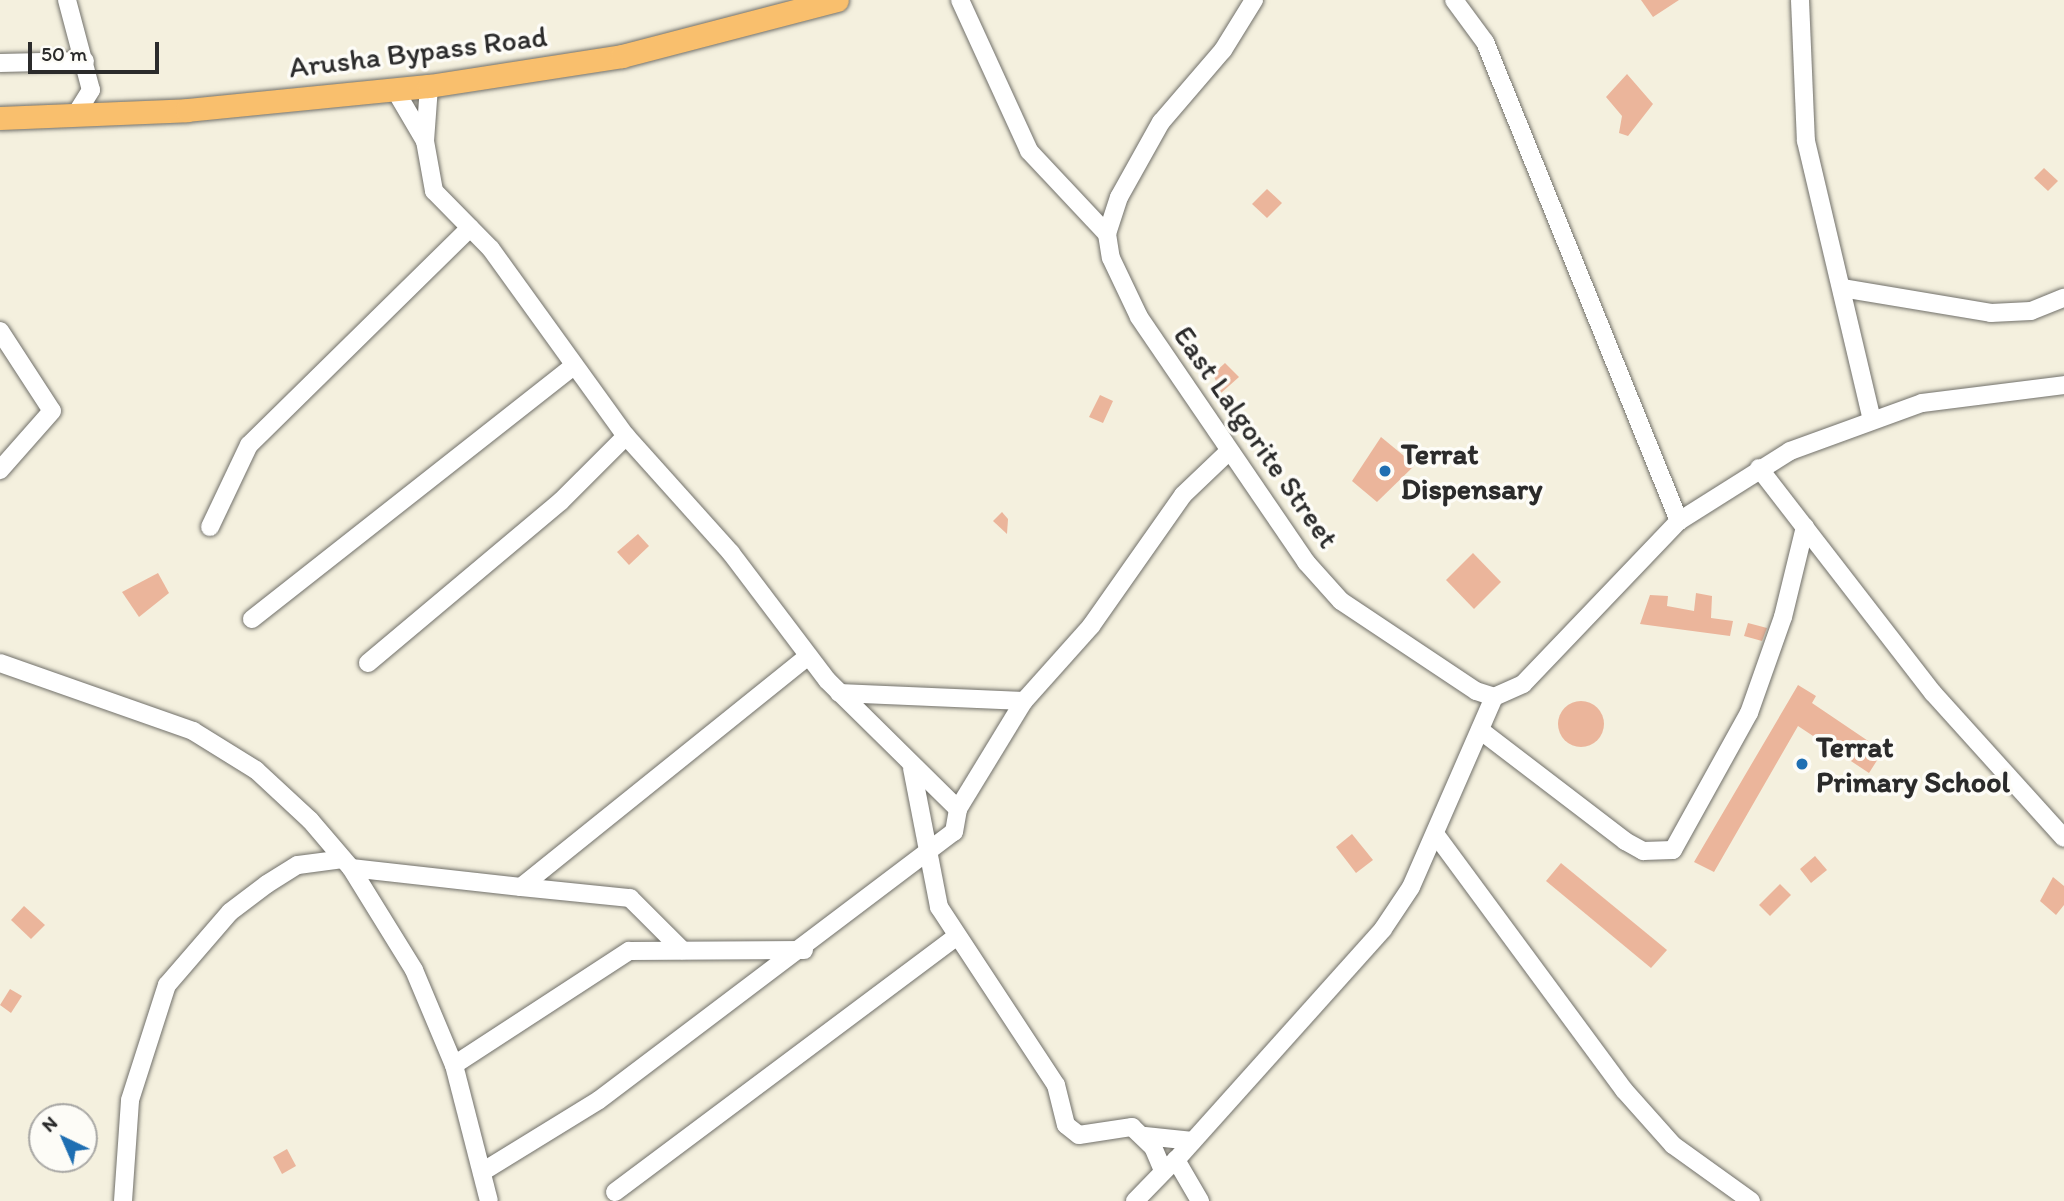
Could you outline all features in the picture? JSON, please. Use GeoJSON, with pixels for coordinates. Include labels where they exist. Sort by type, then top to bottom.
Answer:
{"type":"FeatureCollection","features":[{"type":"Feature","properties":{"kind":"main road","name":"Arusha Bypass Road"},"geometry":{"type":"LineString","coordinates":[[0,118],[110,115],[429,86],[622,56],[837,0]]}},
{"type":"Feature","properties":{"kind":"street"},"geometry":{"type":"LineString","coordinates":[[67,0],[91,90],[110,115]]}},
{"type":"Feature","properties":{"kind":"street"},"geometry":{"type":"LineString","coordinates":[[960,0],[1029,150],[1107,234],[1119,197],[1161,122],[1223,50],[1254,0]]}},
{"type":"Feature","properties":{"kind":"street"},"geometry":{"type":"LineString","coordinates":[[1454,0],[1485,42],[1679,521]]}},
{"type":"Feature","properties":{"kind":"street"},"geometry":{"type":"LineString","coordinates":[[1800,0],[1806,141],[1871,417]]}},
{"type":"Feature","properties":{"kind":"street"},"geometry":{"type":"LineString","coordinates":[[0,63],[85,61]]}},
{"type":"Feature","properties":{"kind":"street"},"geometry":{"type":"LineString","coordinates":[[429,86],[425,141],[434,191],[470,228],[626,436],[731,553],[807,657],[912,768],[958,808]]}},
{"type":"Feature","properties":{"kind":"street"},"geometry":{"type":"LineString","coordinates":[[75,116],[91,90]]}},
{"type":"Feature","properties":{"kind":"street"},"geometry":{"type":"LineString","coordinates":[[395,90],[425,141]]}},
{"type":"Feature","properties":{"kind":"street"},"geometry":{"type":"LineString","coordinates":[[210,527],[250,446],[470,228]]}},
{"type":"Feature","properties":{"kind":"street","name":"East Lalgorite Street"},"geometry":{"type":"LineString","coordinates":[[1107,234],[1121,287],[1278,526],[1341,601],[1423,659],[1494,697]]}},
{"type":"Feature","properties":{"kind":"street"},"geometry":{"type":"LineString","coordinates":[[1842,288],[1991,313],[2031,311],[2064,298]]}},
{"type":"Feature","properties":{"kind":"street"},"geometry":{"type":"LineString","coordinates":[[0,331],[52,411],[0,470]]}},
{"type":"Feature","properties":{"kind":"street"},"geometry":{"type":"LineString","coordinates":[[252,619],[573,366]]}},
{"type":"Feature","properties":{"kind":"street"},"geometry":{"type":"LineString","coordinates":[[1135,1201],[1193,1141],[1383,929],[1436,835],[1494,697],[1523,684],[1679,521],[1759,468],[1871,417],[1990,390],[2064,385]]}},
{"type":"Feature","properties":{"kind":"street"},"geometry":{"type":"LineString","coordinates":[[369,663],[561,501],[626,436]]}},
{"type":"Feature","properties":{"kind":"street"},"geometry":{"type":"LineString","coordinates":[[482,1172],[599,1100],[804,950],[927,854],[958,826],[958,808],[1024,701],[1091,626],[1183,495],[1228,452]]}},
{"type":"Feature","properties":{"kind":"street"},"geometry":{"type":"LineString","coordinates":[[1759,468],[1933,693],[2064,838]]}},
{"type":"Feature","properties":{"kind":"street"},"geometry":{"type":"LineString","coordinates":[[1480,730],[1625,841],[1643,851],[1673,850],[1749,713],[1783,617],[1805,527]]}},
{"type":"Feature","properties":{"kind":"street"},"geometry":{"type":"LineString","coordinates":[[521,887],[807,657]]}},
{"type":"Feature","properties":{"kind":"street"},"geometry":{"type":"LineString","coordinates":[[0,663],[193,731],[256,769],[347,863],[414,970],[454,1065],[489,1201]]}},
{"type":"Feature","properties":{"kind":"street"},"geometry":{"type":"LineString","coordinates":[[839,693],[1024,701]]}},
{"type":"Feature","properties":{"kind":"street"},"geometry":{"type":"LineString","coordinates":[[912,768],[939,907],[955,938],[1056,1084],[1069,1130],[1079,1135],[1126,1126],[1145,1136],[1193,1141]]}},
{"type":"Feature","properties":{"kind":"street"},"geometry":{"type":"LineString","coordinates":[[1436,835],[1624,1090],[1673,1144],[1751,1201]]}},
{"type":"Feature","properties":{"kind":"street"},"geometry":{"type":"LineString","coordinates":[[123,1201],[130,1100],[167,985],[223,920],[267,884],[298,865],[347,863],[521,887],[630,898],[656,920],[682,950]]}},
{"type":"Feature","properties":{"kind":"street"},"geometry":{"type":"LineString","coordinates":[[454,1065],[629,951],[656,920]]}},
{"type":"Feature","properties":{"kind":"street"},"geometry":{"type":"LineString","coordinates":[[615,1192],[955,938]]}},
{"type":"Feature","properties":{"kind":"street"},"geometry":{"type":"LineString","coordinates":[[629,951],[804,950]]}},
{"type":"Feature","properties":{"kind":"street"},"geometry":{"type":"LineString","coordinates":[[1145,1136],[1200,1201]]}},
{"type":"Feature","properties":{"kind":"building"},"geometry":{"type":"Polygon","coordinates":[[[1641,0],[1679,0],[1653,17],[1641,0]]]}},
{"type":"Feature","properties":{"kind":"building"},"geometry":{"type":"Polygon","coordinates":[[[1627,74],[1653,104],[1628,136],[1619,133],[1622,116],[1606,97],[1627,74]]]}},
{"type":"Feature","properties":{"kind":"building"},"geometry":{"type":"Polygon","coordinates":[[[2044,168],[2058,181],[2048,191],[2034,178],[2044,168]]]}},
{"type":"Feature","properties":{"kind":"building"},"geometry":{"type":"Polygon","coordinates":[[[1267,189],[1282,203],[1267,218],[1252,204],[1267,189]]]}},
{"type":"Feature","properties":{"kind":"building"},"geometry":{"type":"Polygon","coordinates":[[[1225,363],[1239,377],[1221,393],[1213,374],[1225,363]]]}},
{"type":"Feature","properties":{"kind":"building"},"geometry":{"type":"Polygon","coordinates":[[[1100,395],[1113,401],[1103,423],[1089,417],[1100,395]]]}},
{"type":"Feature","properties":{"kind":"building","name":"Terrat Dispensary"},"geometry":{"type":"Polygon","coordinates":[[[1381,437],[1415,465],[1377,502],[1352,481],[1381,437]]]}},
{"type":"Feature","properties":{"kind":"building"},"geometry":{"type":"Polygon","coordinates":[[[1002,512],[1008,519],[1007,534],[993,521],[1002,512]]]}},
{"type":"Feature","properties":{"kind":"building"},"geometry":{"type":"Polygon","coordinates":[[[638,534],[649,546],[629,565],[617,552],[638,534]]]}},
{"type":"Feature","properties":{"kind":"building"},"geometry":{"type":"Polygon","coordinates":[[[1473,553],[1501,582],[1474,609],[1446,580],[1473,553]]]}},
{"type":"Feature","properties":{"kind":"building"},"geometry":{"type":"Polygon","coordinates":[[[158,573],[169,593],[139,617],[122,592],[158,573]]]}},
{"type":"Feature","properties":{"kind":"building"},"geometry":{"type":"Polygon","coordinates":[[[1696,593],[1712,596],[1711,618],[1733,621],[1730,636],[1640,624],[1650,595],[1668,596],[1667,606],[1694,611],[1696,593]]]}},
{"type":"Feature","properties":{"kind":"building"},"geometry":{"type":"Polygon","coordinates":[[[1748,623],[1767,628],[1762,641],[1744,636],[1748,623]]]}},
{"type":"Feature","properties":{"kind":"building"},"geometry":{"type":"Polygon","coordinates":[[[1798,685],[1816,696],[1812,703],[1883,751],[1869,773],[1798,726],[1714,872],[1694,862],[1798,685]]]}},
{"type":"Feature","properties":{"kind":"building"},"geometry":{"type":"Polygon","coordinates":[[[1581,701],[1598,707],[1604,724],[1598,741],[1581,747],[1564,741],[1558,724],[1564,707],[1581,701]]]}},
{"type":"Feature","properties":{"kind":"building"},"geometry":{"type":"Polygon","coordinates":[[[1352,834],[1373,860],[1356,873],[1336,847],[1352,834]]]}},
{"type":"Feature","properties":{"kind":"building"},"geometry":{"type":"Polygon","coordinates":[[[1815,856],[1827,870],[1811,883],[1800,869],[1815,856]]]}},
{"type":"Feature","properties":{"kind":"building"},"geometry":{"type":"Polygon","coordinates":[[[1561,863],[1667,950],[1651,968],[1546,881],[1561,863]]]}},
{"type":"Feature","properties":{"kind":"building"},"geometry":{"type":"Polygon","coordinates":[[[2053,877],[2064,886],[2064,905],[2056,915],[2040,901],[2053,877]]]}},
{"type":"Feature","properties":{"kind":"building"},"geometry":{"type":"Polygon","coordinates":[[[1780,884],[1791,895],[1770,916],[1759,905],[1780,884]]]}},
{"type":"Feature","properties":{"kind":"building"},"geometry":{"type":"Polygon","coordinates":[[[24,906],[45,925],[31,939],[11,920],[24,906]]]}},
{"type":"Feature","properties":{"kind":"building"},"geometry":{"type":"Polygon","coordinates":[[[10,989],[22,996],[11,1013],[0,1005],[10,989]]]}},
{"type":"Feature","properties":{"kind":"building"},"geometry":{"type":"Polygon","coordinates":[[[287,1149],[296,1166],[282,1174],[273,1157],[287,1149]]]}},
{"type":"Feature","properties":{"kind":"place","name":"Terrat Dispensary"},"geometry":{"type":"Point","coordinates":[1385,471]}},
{"type":"Feature","properties":{"kind":"place","name":"Terrat Primary School"},"geometry":{"type":"Point","coordinates":[1802,764]}}]}
